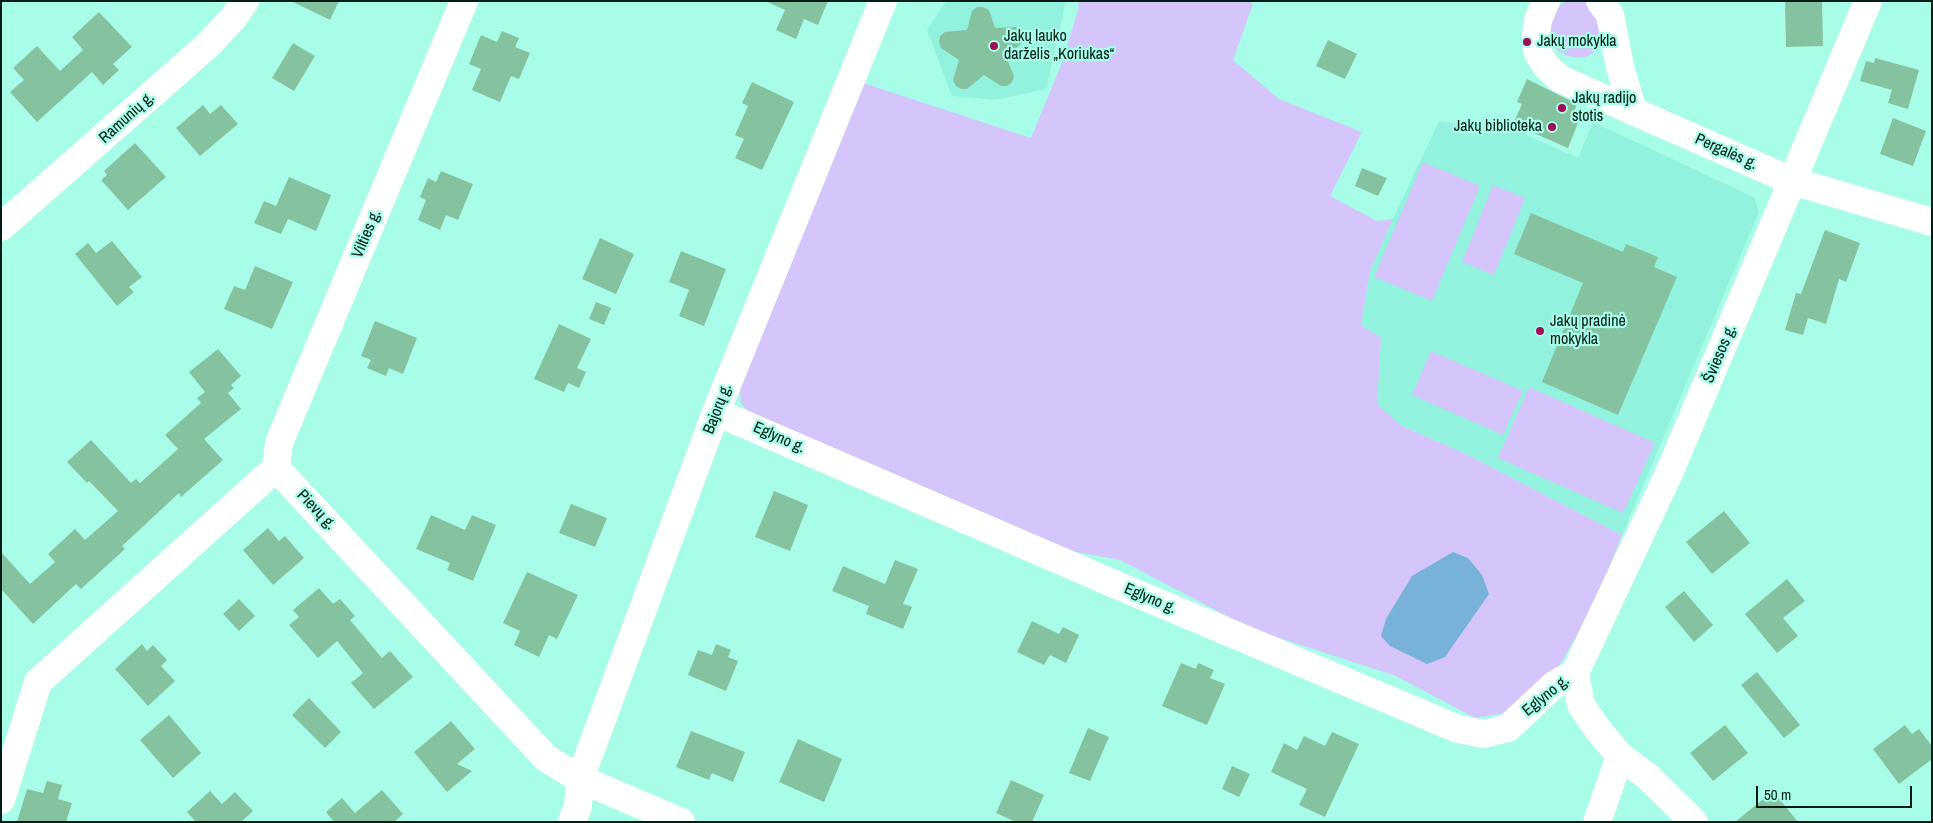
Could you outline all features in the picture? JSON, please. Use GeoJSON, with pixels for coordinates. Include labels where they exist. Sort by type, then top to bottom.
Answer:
{"type":"FeatureCollection","features":[{"type":"Feature","properties":{"kind":"street","name":"Ramunių g."},"geometry":{"type":"LineString","coordinates":[[1,227],[209,44],[246,1]]}},
{"type":"Feature","properties":{"kind":"street","name":"Vilties g."},"geometry":{"type":"LineString","coordinates":[[276,468],[279,443],[464,1]]}},
{"type":"Feature","properties":{"kind":"street","name":"Bajorų g."},"geometry":{"type":"LineString","coordinates":[[572,822],[578,806],[580,779],[716,412],[883,1]]}},
{"type":"Feature","properties":{"kind":"street","name":"Pergalės g."},"geometry":{"type":"LineString","coordinates":[[1546,1],[1538,20],[1536,35],[1537,51],[1546,66],[1560,78],[1792,181],[1932,222]]}},
{"type":"Feature","properties":{"kind":"street"},"geometry":{"type":"LineString","coordinates":[[1600,1],[1610,15],[1620,67],[1633,111]]}},
{"type":"Feature","properties":{"kind":"street","name":"Šviesos g."},"geometry":{"type":"LineString","coordinates":[[1575,673],[1670,471],[1868,1]]}},
{"type":"Feature","properties":{"kind":"street","name":"Eglyno g."},"geometry":{"type":"LineString","coordinates":[[716,412],[1119,586],[1458,729],[1484,734],[1508,728],[1554,685],[1575,673]]}},
{"type":"Feature","properties":{"kind":"street"},"geometry":{"type":"LineString","coordinates":[[1,800],[38,682],[276,468]]}},
{"type":"Feature","properties":{"kind":"street","name":"Pievų g."},"geometry":{"type":"LineString","coordinates":[[276,468],[546,758],[580,779],[681,822]]}},
{"type":"Feature","properties":{"kind":"street"},"geometry":{"type":"LineString","coordinates":[[1575,673],[1581,705],[1599,731],[1620,756],[1647,776],[1694,822]]}},
{"type":"Feature","properties":{"kind":"street"},"geometry":{"type":"LineString","coordinates":[[1597,822],[1620,756]]}},
{"type":"Feature","properties":{"kind":"shaded area","name":"Jakų lauko darželis „Koriukas“"},"geometry":{"type":"Polygon","coordinates":[[[946,1],[1066,1],[1046,89],[995,100],[952,96],[927,30],[946,1]]]}},
{"type":"Feature","properties":{"kind":"shaded area"},"geometry":{"type":"Polygon","coordinates":[[[1079,1],[1248,1],[1253,4],[1233,60],[1279,99],[1362,132],[1330,196],[1377,221],[1393,219],[1370,271],[1361,325],[1381,338],[1377,404],[1400,425],[1466,454],[1622,535],[1595,604],[1558,668],[1505,713],[1475,718],[1396,676],[1252,629],[1120,560],[1065,550],[751,415],[741,403],[740,391],[744,374],[860,82],[1031,138],[1061,65],[1079,1]]]}},
{"type":"Feature","properties":{"kind":"shaded area"},"geometry":{"type":"Polygon","coordinates":[[[1568,1],[1587,1],[1595,5],[1605,38],[1595,52],[1586,57],[1576,58],[1566,55],[1557,50],[1551,41],[1549,32],[1553,13],[1560,5],[1568,1]]]}},
{"type":"Feature","properties":{"kind":"shaded area","name":"Jakų pradinė mokykla"},"geometry":{"type":"Polygon","coordinates":[[[1484,116],[1578,158],[1593,122],[1754,197],[1759,212],[1622,535],[1466,454],[1400,425],[1377,404],[1381,338],[1361,325],[1370,271],[1439,121],[1478,128],[1484,116]]]}},
{"type":"Feature","properties":{"kind":"shaded area"},"geometry":{"type":"Polygon","coordinates":[[[1423,162],[1480,186],[1432,301],[1374,277],[1423,162]]]}},
{"type":"Feature","properties":{"kind":"shaded area"},"geometry":{"type":"Polygon","coordinates":[[[1493,185],[1525,198],[1494,275],[1462,262],[1493,185]]]}},
{"type":"Feature","properties":{"kind":"shaded area"},"geometry":{"type":"Polygon","coordinates":[[[1431,351],[1523,391],[1503,435],[1412,395],[1431,351]]]}},
{"type":"Feature","properties":{"kind":"shaded area"},"geometry":{"type":"Polygon","coordinates":[[[1529,387],[1655,443],[1623,513],[1498,458],[1529,387]]]}},
{"type":"Feature","properties":{"kind":"water"},"geometry":{"type":"Polygon","coordinates":[[[1453,552],[1468,558],[1482,575],[1489,594],[1445,657],[1427,664],[1390,646],[1381,636],[1386,619],[1412,576],[1453,552]]]}},
{"type":"Feature","properties":{"kind":"building"},"geometry":{"type":"Polygon","coordinates":[[[291,1],[339,1],[330,20],[291,1]]]}},
{"type":"Feature","properties":{"kind":"building"},"geometry":{"type":"Polygon","coordinates":[[[765,1],[828,1],[818,25],[804,19],[796,39],[776,30],[785,10],[765,1]]]}},
{"type":"Feature","properties":{"kind":"building"},"geometry":{"type":"Polygon","coordinates":[[[1785,1],[1822,1],[1823,46],[1786,47],[1785,1]]]}},
{"type":"Feature","properties":{"kind":"building"},"geometry":{"type":"Polygon","coordinates":[[[977,7],[989,10],[995,28],[1016,27],[1022,31],[1024,37],[1022,43],[1006,57],[1014,76],[1012,82],[1007,86],[1001,86],[984,75],[967,89],[961,89],[956,86],[953,80],[959,60],[941,48],[940,36],[945,32],[967,30],[972,11],[977,7]]]}},
{"type":"Feature","properties":{"kind":"building"},"geometry":{"type":"Polygon","coordinates":[[[99,12],[132,47],[113,64],[119,70],[103,85],[92,72],[37,122],[10,92],[24,80],[13,68],[37,46],[60,71],[83,50],[72,37],[99,12]]]}},
{"type":"Feature","properties":{"kind":"building"},"geometry":{"type":"Polygon","coordinates":[[[502,31],[519,38],[515,47],[530,53],[519,79],[511,76],[500,102],[472,90],[481,69],[469,64],[481,35],[497,42],[502,31]]]}},
{"type":"Feature","properties":{"kind":"building"},"geometry":{"type":"Polygon","coordinates":[[[1328,40],[1357,54],[1345,79],[1316,66],[1328,40]]]}},
{"type":"Feature","properties":{"kind":"building"},"geometry":{"type":"Polygon","coordinates":[[[293,43],[315,56],[294,91],[272,78],[293,43]]]}},
{"type":"Feature","properties":{"kind":"building"},"geometry":{"type":"Polygon","coordinates":[[[1875,58],[1919,70],[1908,109],[1888,103],[1892,90],[1860,81],[1866,61],[1874,63],[1875,58]]]}},
{"type":"Feature","properties":{"kind":"building"},"geometry":{"type":"Polygon","coordinates":[[[1527,79],[1577,104],[1571,120],[1578,123],[1568,148],[1513,124],[1522,104],[1517,102],[1527,79]]]}},
{"type":"Feature","properties":{"kind":"building"},"geometry":{"type":"Polygon","coordinates":[[[752,82],[794,102],[762,170],[735,158],[744,139],[735,135],[748,106],[742,103],[752,82]]]}},
{"type":"Feature","properties":{"kind":"building"},"geometry":{"type":"Polygon","coordinates":[[[203,105],[210,114],[221,105],[238,124],[200,156],[176,128],[203,105]]]}},
{"type":"Feature","properties":{"kind":"building"},"geometry":{"type":"Polygon","coordinates":[[[1893,118],[1926,131],[1913,166],[1880,154],[1893,118]]]}},
{"type":"Feature","properties":{"kind":"building"},"geometry":{"type":"Polygon","coordinates":[[[135,143],[166,177],[128,210],[101,180],[107,175],[104,171],[135,143]]]}},
{"type":"Feature","properties":{"kind":"building"},"geometry":{"type":"Polygon","coordinates":[[[1362,168],[1387,178],[1378,196],[1355,186],[1362,168]]]}},
{"type":"Feature","properties":{"kind":"building"},"geometry":{"type":"Polygon","coordinates":[[[441,171],[473,184],[458,220],[446,215],[440,230],[418,220],[426,200],[420,197],[428,178],[436,182],[441,171]]]}},
{"type":"Feature","properties":{"kind":"building"},"geometry":{"type":"Polygon","coordinates":[[[289,177],[331,195],[316,231],[288,219],[281,234],[254,223],[264,201],[276,206],[289,177]]]}},
{"type":"Feature","properties":{"kind":"building"},"geometry":{"type":"Polygon","coordinates":[[[1531,213],[1623,252],[1626,244],[1658,257],[1654,267],[1677,277],[1618,415],[1542,382],[1583,283],[1514,254],[1531,213]]]}},
{"type":"Feature","properties":{"kind":"building"},"geometry":{"type":"Polygon","coordinates":[[[1825,230],[1860,243],[1846,282],[1839,279],[1826,324],[1808,318],[1803,335],[1785,330],[1796,293],[1801,294],[1825,230]]]}},
{"type":"Feature","properties":{"kind":"building"},"geometry":{"type":"Polygon","coordinates":[[[600,238],[634,254],[616,294],[582,279],[600,238]]]}},
{"type":"Feature","properties":{"kind":"building"},"geometry":{"type":"Polygon","coordinates":[[[112,241],[142,277],[129,287],[134,292],[117,306],[75,254],[88,243],[96,253],[112,241]]]}},
{"type":"Feature","properties":{"kind":"building"},"geometry":{"type":"Polygon","coordinates":[[[681,251],[726,269],[704,326],[679,316],[689,290],[669,282],[681,251]]]}},
{"type":"Feature","properties":{"kind":"building"},"geometry":{"type":"Polygon","coordinates":[[[255,266],[293,282],[272,329],[224,309],[234,286],[245,290],[255,266]]]}},
{"type":"Feature","properties":{"kind":"building"},"geometry":{"type":"Polygon","coordinates":[[[596,302],[611,308],[604,325],[589,319],[596,302]]]}},
{"type":"Feature","properties":{"kind":"building"},"geometry":{"type":"Polygon","coordinates":[[[375,321],[417,338],[403,374],[389,368],[386,376],[367,368],[371,360],[361,356],[375,321]]]}},
{"type":"Feature","properties":{"kind":"building"},"geometry":{"type":"Polygon","coordinates":[[[559,324],[591,339],[577,368],[586,372],[579,388],[568,383],[564,392],[534,379],[559,324]]]}},
{"type":"Feature","properties":{"kind":"building"},"geometry":{"type":"Polygon","coordinates":[[[218,349],[241,376],[231,385],[234,388],[228,393],[241,409],[204,439],[223,460],[181,497],[179,493],[122,546],[125,549],[81,589],[76,584],[33,624],[1,589],[1,552],[30,584],[55,562],[48,554],[75,529],[85,540],[118,511],[89,481],[87,483],[67,462],[91,440],[131,483],[136,479],[140,483],[178,449],[165,435],[201,403],[197,398],[205,392],[189,372],[218,349]]]}},
{"type":"Feature","properties":{"kind":"building"},"geometry":{"type":"Polygon","coordinates":[[[774,491],[808,505],[790,551],[755,537],[774,491]]]}},
{"type":"Feature","properties":{"kind":"building"},"geometry":{"type":"Polygon","coordinates":[[[571,504],[607,518],[595,547],[559,533],[571,504]]]}},
{"type":"Feature","properties":{"kind":"building"},"geometry":{"type":"Polygon","coordinates":[[[1724,511],[1750,543],[1712,574],[1686,542],[1724,511]]]}},
{"type":"Feature","properties":{"kind":"building"},"geometry":{"type":"Polygon","coordinates":[[[431,515],[465,530],[472,515],[496,525],[473,581],[447,570],[450,563],[416,549],[431,515]]]}},
{"type":"Feature","properties":{"kind":"building"},"geometry":{"type":"Polygon","coordinates":[[[268,528],[279,541],[285,536],[304,558],[273,585],[243,550],[268,528]]]}},
{"type":"Feature","properties":{"kind":"building"},"geometry":{"type":"Polygon","coordinates":[[[895,560],[918,569],[903,604],[912,607],[903,629],[866,614],[869,606],[832,591],[843,566],[885,584],[895,560]]]}},
{"type":"Feature","properties":{"kind":"building"},"geometry":{"type":"Polygon","coordinates":[[[527,572],[578,595],[557,639],[549,635],[539,657],[514,645],[520,631],[503,623],[527,572]]]}},
{"type":"Feature","properties":{"kind":"building"},"geometry":{"type":"Polygon","coordinates":[[[1787,579],[1805,601],[1783,618],[1798,636],[1777,653],[1745,614],[1787,579]]]}},
{"type":"Feature","properties":{"kind":"building"},"geometry":{"type":"Polygon","coordinates":[[[319,588],[333,604],[340,599],[355,616],[350,620],[382,658],[390,651],[413,677],[374,709],[351,683],[363,673],[337,641],[318,658],[289,625],[299,617],[293,610],[319,588]]]}},
{"type":"Feature","properties":{"kind":"building"},"geometry":{"type":"Polygon","coordinates":[[[1684,591],[1713,625],[1694,642],[1665,607],[1684,591]]]}},
{"type":"Feature","properties":{"kind":"building"},"geometry":{"type":"Polygon","coordinates":[[[239,599],[255,616],[239,631],[223,614],[239,599]]]}},
{"type":"Feature","properties":{"kind":"building"},"geometry":{"type":"Polygon","coordinates":[[[1032,621],[1059,634],[1063,627],[1079,635],[1066,663],[1050,655],[1044,665],[1017,652],[1032,621]]]}},
{"type":"Feature","properties":{"kind":"building"},"geometry":{"type":"Polygon","coordinates":[[[142,644],[147,651],[153,645],[167,660],[161,666],[175,681],[148,706],[115,669],[142,644]]]}},
{"type":"Feature","properties":{"kind":"building"},"geometry":{"type":"Polygon","coordinates":[[[716,644],[731,650],[728,657],[738,661],[726,691],[688,675],[698,650],[712,655],[716,644]]]}},
{"type":"Feature","properties":{"kind":"building"},"geometry":{"type":"Polygon","coordinates":[[[1181,663],[1196,669],[1198,663],[1214,670],[1210,678],[1225,684],[1207,725],[1162,706],[1181,663]]]}},
{"type":"Feature","properties":{"kind":"building"},"geometry":{"type":"Polygon","coordinates":[[[1757,672],[1800,725],[1784,738],[1741,685],[1757,672]]]}},
{"type":"Feature","properties":{"kind":"building"},"geometry":{"type":"Polygon","coordinates":[[[309,698],[341,732],[325,748],[292,715],[309,698]]]}},
{"type":"Feature","properties":{"kind":"building"},"geometry":{"type":"Polygon","coordinates":[[[169,715],[201,753],[173,778],[140,740],[169,715]]]}},
{"type":"Feature","properties":{"kind":"building"},"geometry":{"type":"Polygon","coordinates":[[[451,721],[475,749],[457,764],[472,771],[447,792],[414,752],[451,721]]]}},
{"type":"Feature","properties":{"kind":"building"},"geometry":{"type":"Polygon","coordinates":[[[1725,725],[1748,753],[1713,781],[1690,753],[1725,725]]]}},
{"type":"Feature","properties":{"kind":"building"},"geometry":{"type":"Polygon","coordinates":[[[1905,725],[1912,734],[1919,729],[1932,746],[1932,759],[1899,784],[1873,749],[1905,725]]]}},
{"type":"Feature","properties":{"kind":"building"},"geometry":{"type":"Polygon","coordinates":[[[1088,728],[1109,737],[1090,781],[1069,773],[1088,728]]]}},
{"type":"Feature","properties":{"kind":"building"},"geometry":{"type":"Polygon","coordinates":[[[691,731],[745,752],[733,782],[712,773],[709,780],[676,767],[691,731]]]}},
{"type":"Feature","properties":{"kind":"building"},"geometry":{"type":"Polygon","coordinates":[[[1332,732],[1359,744],[1325,817],[1299,805],[1307,789],[1271,772],[1284,743],[1297,750],[1304,736],[1325,746],[1332,732]]]}},
{"type":"Feature","properties":{"kind":"building"},"geometry":{"type":"Polygon","coordinates":[[[798,739],[842,759],[824,802],[779,782],[798,739]]]}},
{"type":"Feature","properties":{"kind":"building"},"geometry":{"type":"Polygon","coordinates":[[[1232,766],[1250,774],[1239,797],[1222,789],[1232,766]]]}},
{"type":"Feature","properties":{"kind":"building"},"geometry":{"type":"Polygon","coordinates":[[[1011,780],[1044,795],[1032,822],[1016,822],[996,813],[1011,780]]]}},
{"type":"Feature","properties":{"kind":"building"},"geometry":{"type":"Polygon","coordinates":[[[47,781],[62,785],[58,799],[72,803],[66,822],[17,822],[27,789],[43,793],[47,781]]]}},
{"type":"Feature","properties":{"kind":"building"},"geometry":{"type":"Polygon","coordinates":[[[382,790],[403,814],[394,822],[334,822],[326,812],[342,798],[355,813],[382,790]]]}},
{"type":"Feature","properties":{"kind":"building"},"geometry":{"type":"Polygon","coordinates":[[[210,791],[222,804],[235,792],[253,811],[241,822],[196,822],[187,812],[210,791]]]}},
{"type":"Feature","properties":{"kind":"building"},"geometry":{"type":"Polygon","coordinates":[[[1773,791],[1798,822],[1735,822],[1773,791]]]}},
{"type":"Feature","properties":{"kind":"place","name":"Jakų mokykla"},"geometry":{"type":"Point","coordinates":[1527,42]}},
{"type":"Feature","properties":{"kind":"place","name":"Jakų lauko darželis „Koriukas“"},"geometry":{"type":"Point","coordinates":[994,46]}},
{"type":"Feature","properties":{"kind":"place","name":"Jakų radijo stotis"},"geometry":{"type":"Point","coordinates":[1562,108]}},
{"type":"Feature","properties":{"kind":"place","name":"Jakų biblioteka"},"geometry":{"type":"Point","coordinates":[1552,127]}},
{"type":"Feature","properties":{"kind":"place","name":"Jakų pradinė mokykla"},"geometry":{"type":"Point","coordinates":[1540,331]}}]}
